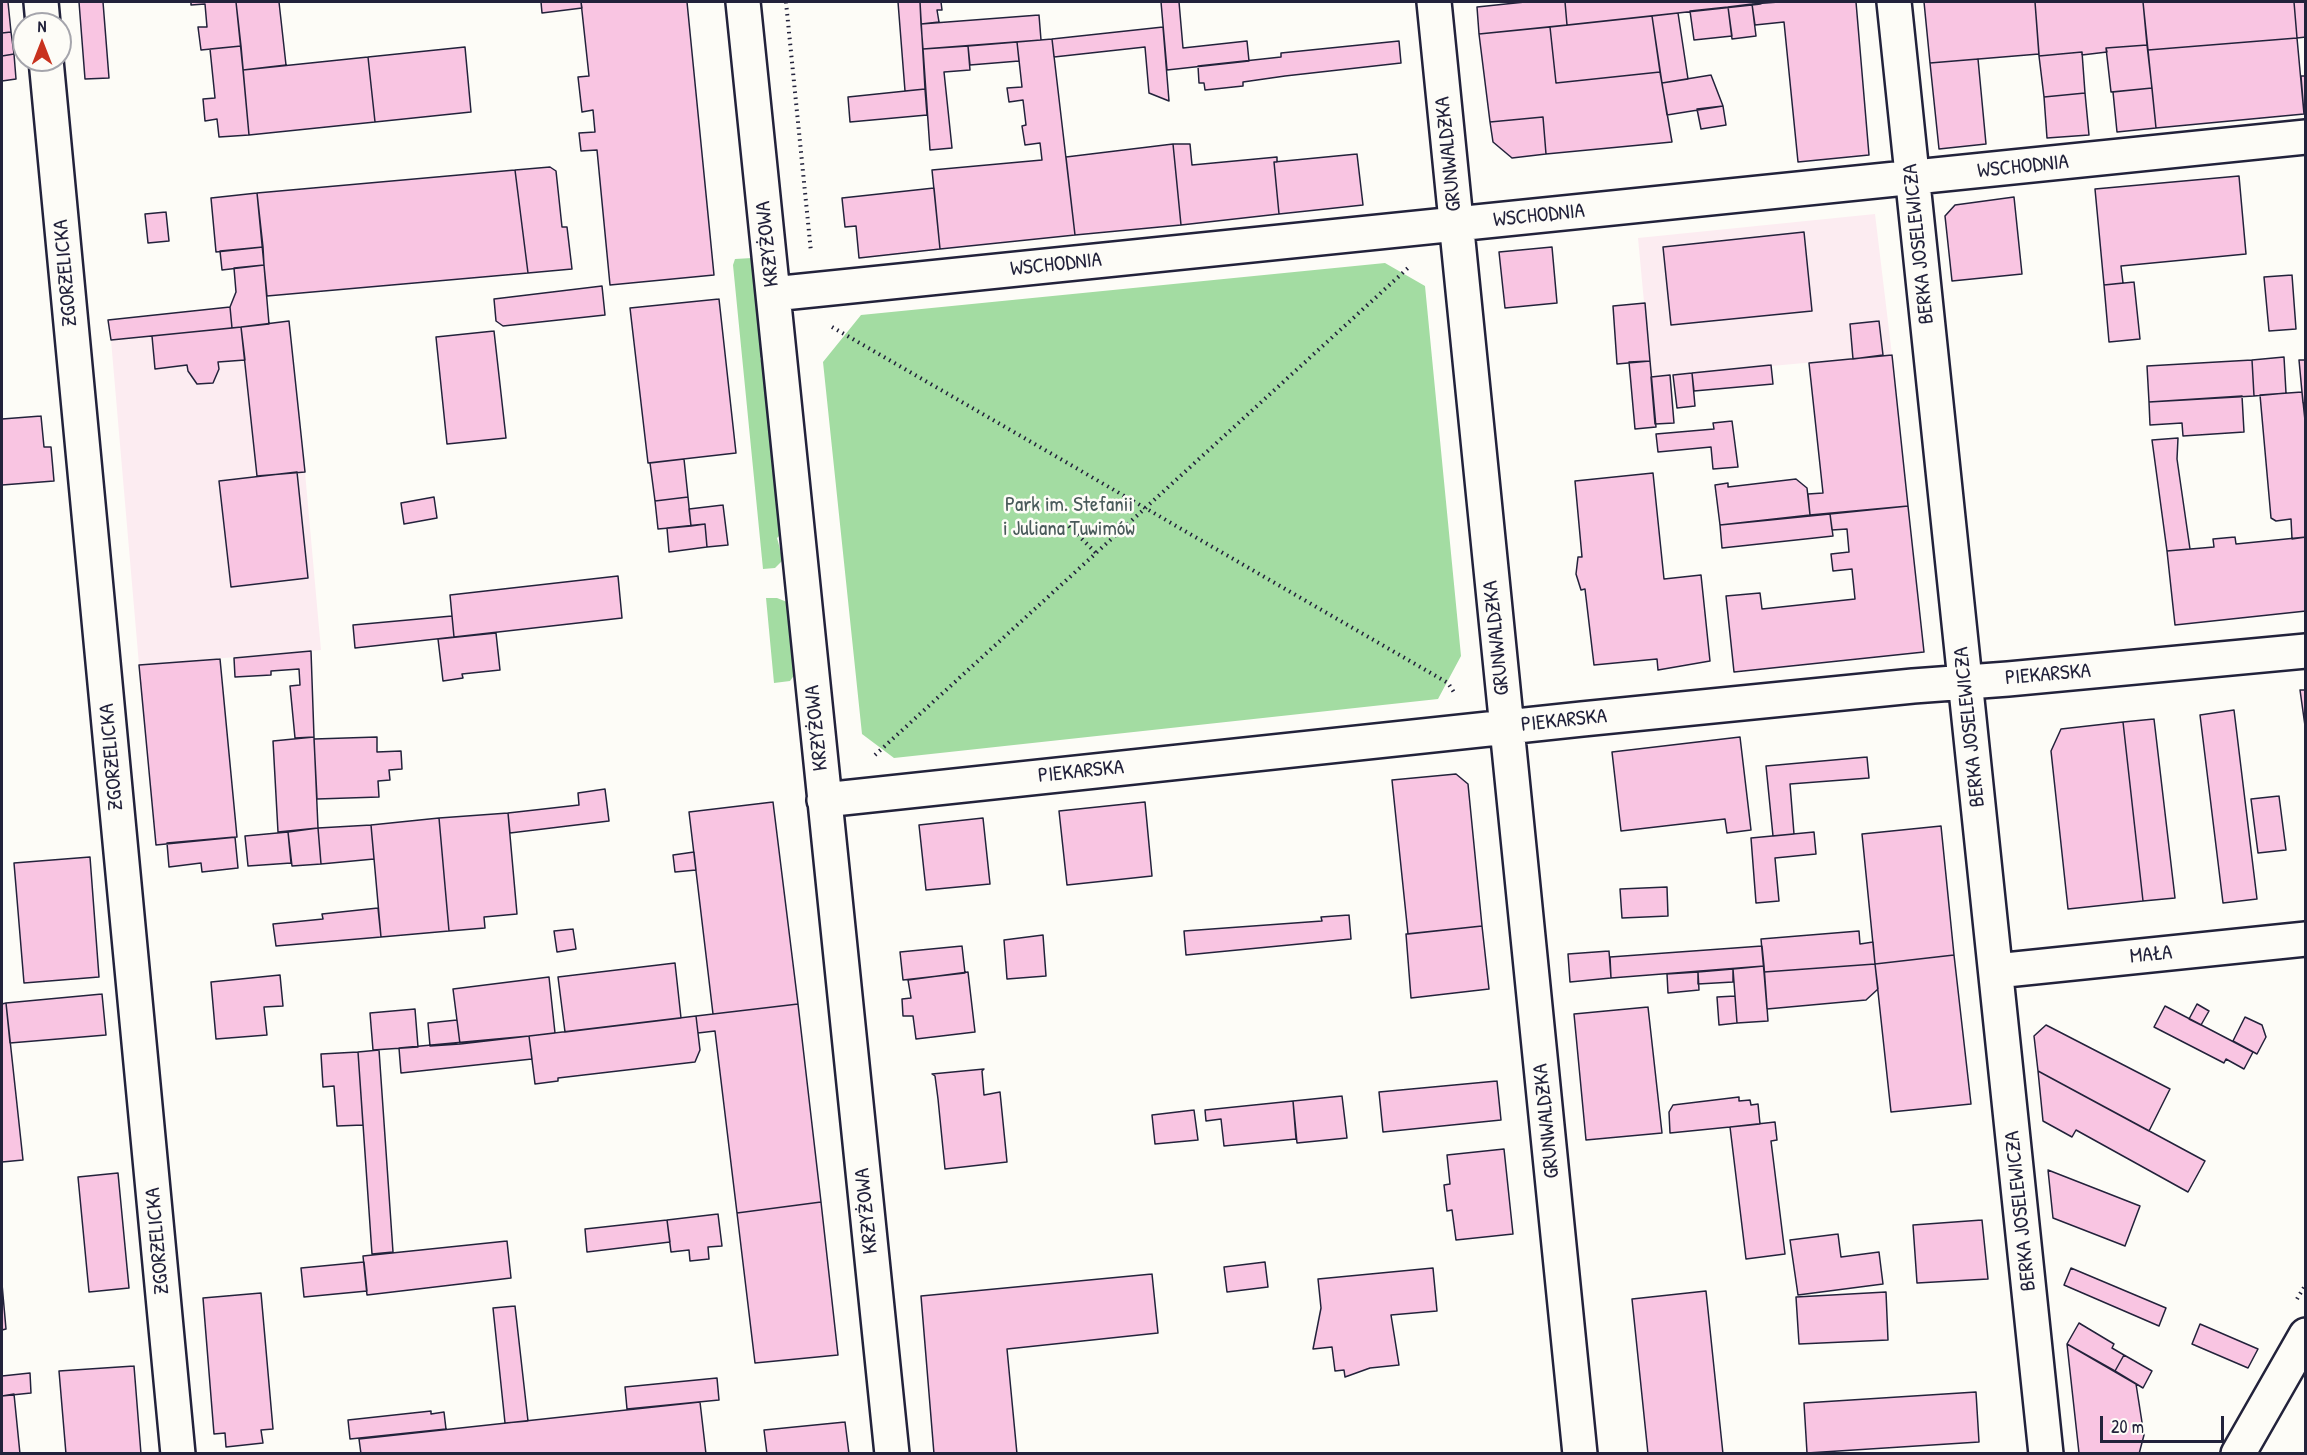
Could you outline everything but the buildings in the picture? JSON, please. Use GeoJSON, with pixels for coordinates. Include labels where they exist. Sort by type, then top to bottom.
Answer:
{"type":"FeatureCollection","features":[{"type":"Feature","properties":{"kind":"street","name":"KRZYŻOWA"},"geometry":{"type":"LineString","coordinates":[[742,2],[892,1454]]}},
{"type":"Feature","properties":{"kind":"street","name":"GRUNWALDZKA"},"geometry":{"type":"LineString","coordinates":[[1434,2],[1580,1454]]}},
{"type":"Feature","properties":{"kind":"street","name":"BERKA JOSELEWICZA"},"geometry":{"type":"LineString","coordinates":[[1894,2],[2046,1454]]}},
{"type":"Feature","properties":{"kind":"street","name":"ZGORZELICKA"},"geometry":{"type":"LineString","coordinates":[[47,72],[178,1454]]}},
{"type":"Feature","properties":{"kind":"street","name":"WSCHODNIA"},"geometry":{"type":"LineString","coordinates":[[773,294],[2306,137]]}},
{"type":"Feature","properties":{"kind":"street","name":"PIEKARSKA"},"geometry":{"type":"LineString","coordinates":[[824,800],[1507,727],[2306,651]]}},
{"type":"Feature","properties":{"kind":"street","name":"MAŁA"},"geometry":{"type":"LineString","coordinates":[[1996,971],[2306,939]]}},
{"type":"Feature","properties":{"kind":"street"},"geometry":{"type":"LineString","coordinates":[[2238,1454],[2306,1335]]}},
{"type":"Feature","properties":{"kind":"path"},"geometry":{"type":"LineString","coordinates":[[786,2],[811,255]]}},
{"type":"Feature","properties":{"kind":"path"},"geometry":{"type":"LineString","coordinates":[[867,763],[1410,267]]}},
{"type":"Feature","properties":{"kind":"path"},"geometry":{"type":"LineString","coordinates":[[829,326],[1448,683],[1460,701]]}},
{"type":"Feature","properties":{"kind":"path"},"geometry":{"type":"LineString","coordinates":[[1070,526],[1096,553]]}},
{"type":"Feature","properties":{"kind":"shaded area"},"geometry":{"type":"Polygon","coordinates":[[[1875,214],[1892,355],[1651,377],[1638,238],[1875,214]]]}},
{"type":"Feature","properties":{"kind":"shaded area"},"geometry":{"type":"Polygon","coordinates":[[[289,321],[321,650],[139,665],[111,340],[289,321]]]}},
{"type":"Feature","properties":{"kind":"green space"},"geometry":{"type":"Polygon","coordinates":[[[752,258],[762,356],[760,358],[763,366],[780,535],[777,538],[783,560],[775,568],[763,569],[733,265],[735,259],[752,258]]]}},
{"type":"Feature","properties":{"kind":"green space","name":"Park im. Stefanii i Juliana Tuwimów"},"geometry":{"type":"Polygon","coordinates":[[[1385,263],[1425,286],[1461,656],[1438,699],[894,758],[862,734],[823,362],[861,315],[1385,263]]]}},
{"type":"Feature","properties":{"kind":"green space"},"geometry":{"type":"Polygon","coordinates":[[[766,598],[777,598],[787,602],[795,674],[790,681],[774,683],[766,598]]]}}]}
